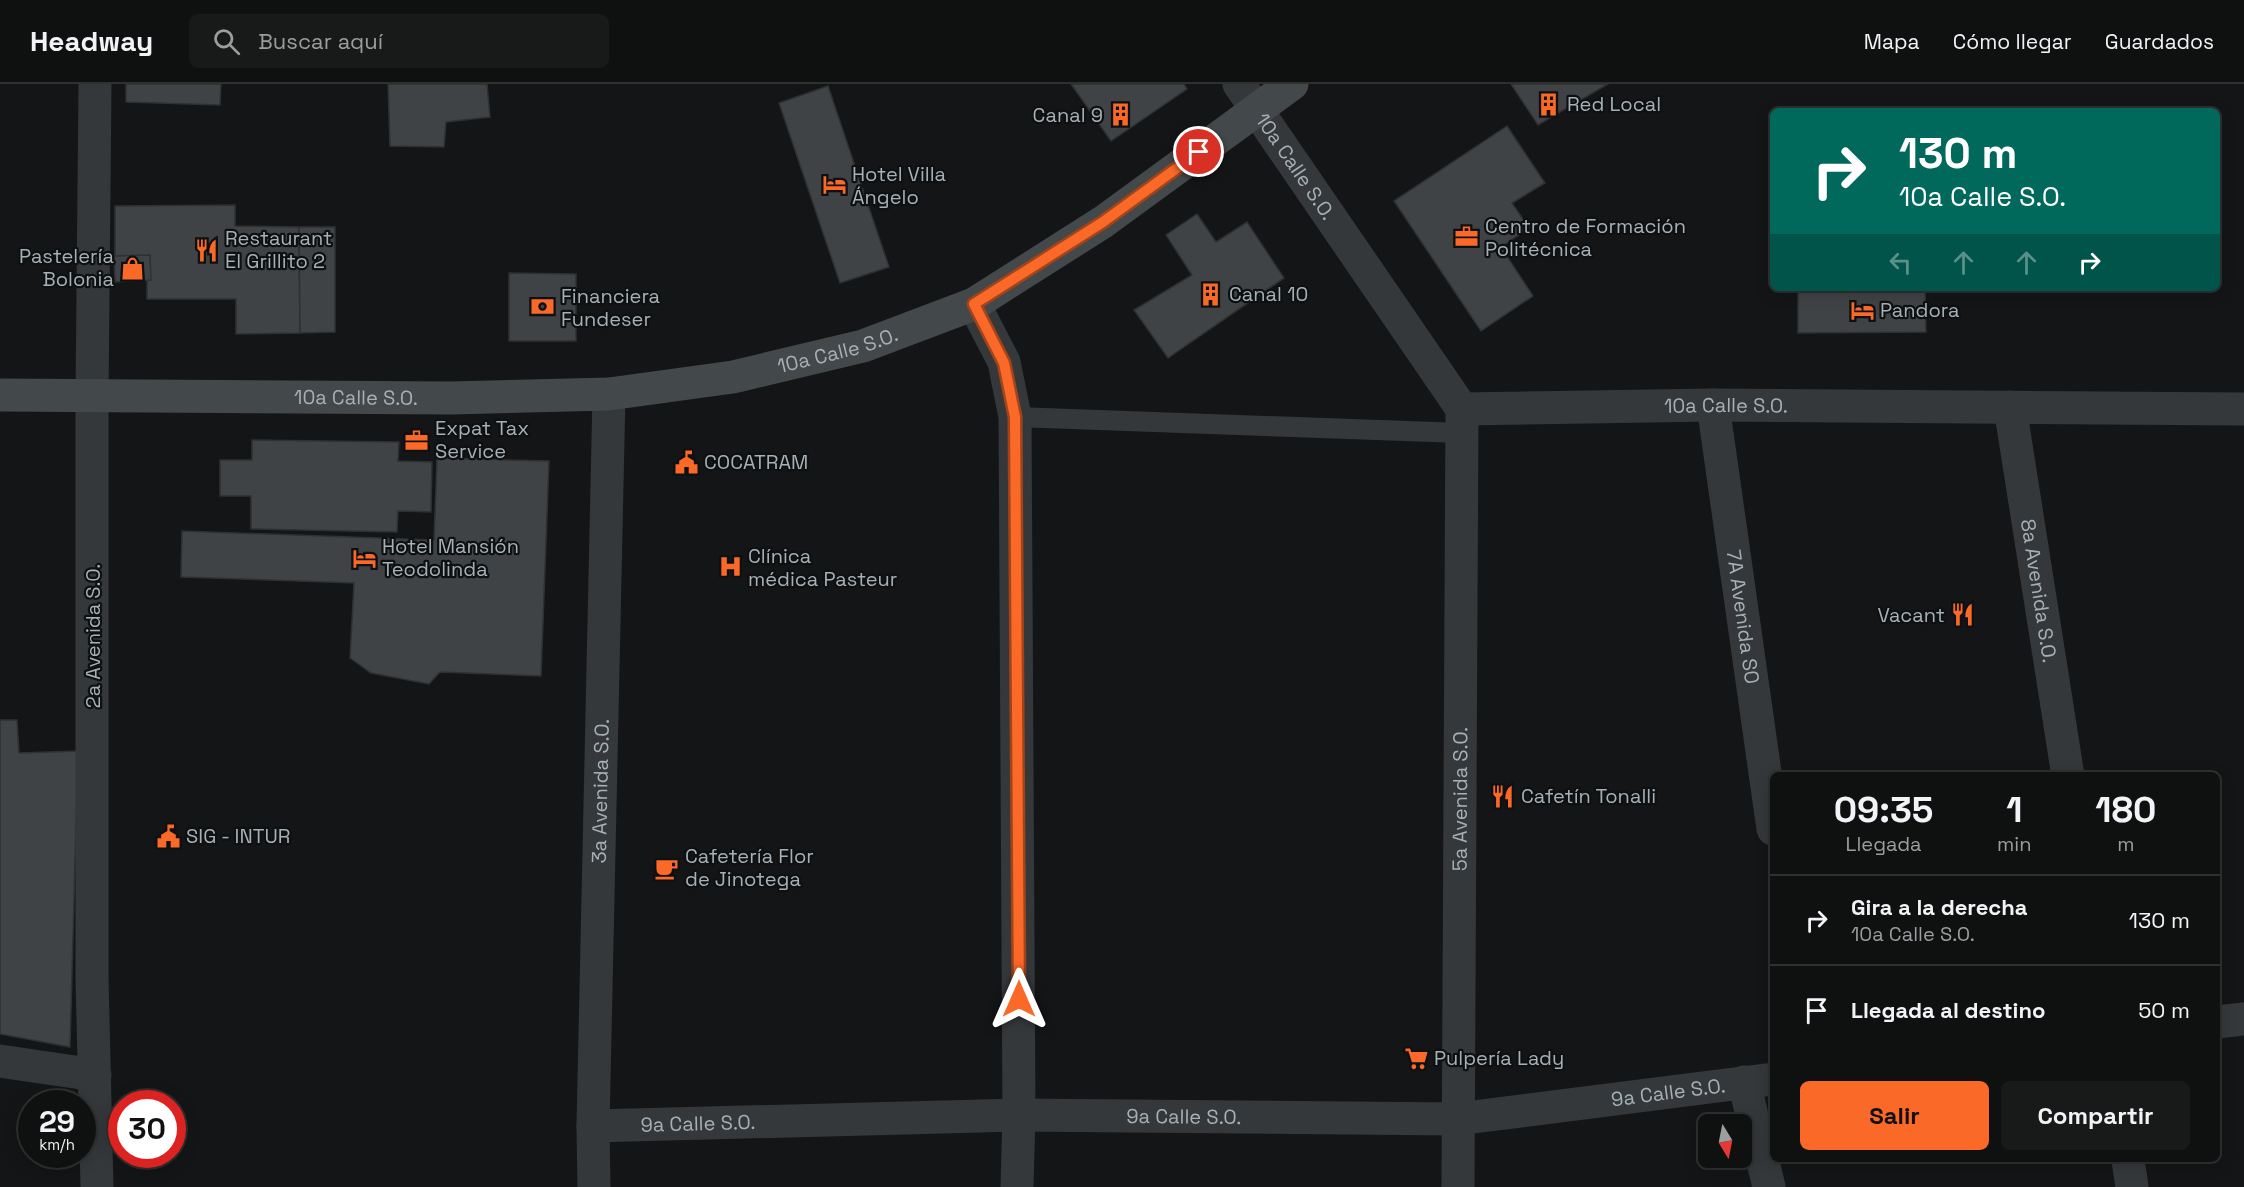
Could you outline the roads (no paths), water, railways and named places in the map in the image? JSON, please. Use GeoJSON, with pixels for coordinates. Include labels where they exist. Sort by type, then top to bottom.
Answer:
{"type":"FeatureCollection","features":[{"type":"Feature","properties":{"kind":"street","name":"2a Avenida S.O."},"geometry":{"type":"LineString","coordinates":[[95,84],[92,397],[92,978],[97,1187]]}},
{"type":"Feature","properties":{"kind":"street"},"geometry":{"type":"LineString","coordinates":[[1248,97],[1292,84]]}},
{"type":"Feature","properties":{"kind":"street","name":"10a Calle S.O."},"geometry":{"type":"LineString","coordinates":[[0,395],[451,398],[609,394],[734,377],[852,349],[974,304],[1103,222],[1248,97],[1462,421],[1713,405],[2244,409]]}},
{"type":"Feature","properties":{"kind":"street"},"geometry":{"type":"LineString","coordinates":[[974,304],[1004,363],[1015,417],[1019,1115],[1017,1187]]}},
{"type":"Feature","properties":{"kind":"street","name":"3a Avenida S.O."},"geometry":{"type":"LineString","coordinates":[[594,1187],[593,1126],[609,394]]}},
{"type":"Feature","properties":{"kind":"street","name":"7A Avenida SO"},"geometry":{"type":"LineString","coordinates":[[1713,405],[1770,808]]}},
{"type":"Feature","properties":{"kind":"street","name":"8a Avenida S.O."},"geometry":{"type":"LineString","coordinates":[[2010,407],[2067,772]]}},
{"type":"Feature","properties":{"kind":"street","name":"5a Avenida S.O."},"geometry":{"type":"LineString","coordinates":[[1458,1187],[1462,421]]}},
{"type":"Feature","properties":{"kind":"street"},"geometry":{"type":"LineString","coordinates":[[2220,1023],[2244,1019]]}},
{"type":"Feature","properties":{"kind":"street"},"geometry":{"type":"LineString","coordinates":[[0,1061],[95,1075]]}},
{"type":"Feature","properties":{"kind":"street"},"geometry":{"type":"LineString","coordinates":[[1759,1081],[1769,1187]]}},
{"type":"Feature","properties":{"kind":"street","name":"9a Calle S.O."},"geometry":{"type":"LineString","coordinates":[[593,1126],[1019,1115],[1457,1119],[1759,1081]]}},
{"type":"Feature","properties":{"kind":"street"},"geometry":{"type":"LineString","coordinates":[[2128,1162],[2133,1187]]}},
{"type":"Feature","properties":{"kind":"lane"},"geometry":{"type":"LineString","coordinates":[[1015,417],[1462,421]]}},
{"type":"Feature","properties":{"kind":"place","name":"Red Local"},"geometry":{"type":"Point","coordinates":[1549,104]}},
{"type":"Feature","properties":{"kind":"place","name":"Canal 9"},"geometry":{"type":"Point","coordinates":[1121,115]}},
{"type":"Feature","properties":{"kind":"place","name":"Hotel Villa Ángelo"},"geometry":{"type":"Point","coordinates":[834,185]}},
{"type":"Feature","properties":{"kind":"place","name":"Centro de Formación Politécnica"},"geometry":{"type":"Point","coordinates":[1467,237]}},
{"type":"Feature","properties":{"kind":"place","name":"Restaurant El Grillito 2"},"geometry":{"type":"Point","coordinates":[207,250]}},
{"type":"Feature","properties":{"kind":"place","name":"Pastelería Bolonia"},"geometry":{"type":"Point","coordinates":[132,268]}},
{"type":"Feature","properties":{"kind":"place","name":"Canal 10"},"geometry":{"type":"Point","coordinates":[1211,294]}},
{"type":"Feature","properties":{"kind":"place","name":"Financiera Fundeser"},"geometry":{"type":"Point","coordinates":[543,307]}},
{"type":"Feature","properties":{"kind":"place","name":"Pandora"},"geometry":{"type":"Point","coordinates":[1862,310]}},
{"type":"Feature","properties":{"kind":"place","name":"Expat Tax Service"},"geometry":{"type":"Point","coordinates":[417,440]}},
{"type":"Feature","properties":{"kind":"place","name":"COCATRAM"},"geometry":{"type":"Point","coordinates":[686,462]}},
{"type":"Feature","properties":{"kind":"place","name":"Hotel Mansión Teodolinda"},"geometry":{"type":"Point","coordinates":[364,558]}},
{"type":"Feature","properties":{"kind":"place","name":"Clínica médica Pasteur"},"geometry":{"type":"Point","coordinates":[730,567]}},
{"type":"Feature","properties":{"kind":"place","name":"Vacant"},"geometry":{"type":"Point","coordinates":[1963,615]}},
{"type":"Feature","properties":{"kind":"place","name":"Cafetín Tonalli"},"geometry":{"type":"Point","coordinates":[1503,796]}},
{"type":"Feature","properties":{"kind":"place","name":"SIG - INTUR"},"geometry":{"type":"Point","coordinates":[168,836]}},
{"type":"Feature","properties":{"kind":"place","name":"Cafetería Flor de Jinotega"},"geometry":{"type":"Point","coordinates":[667,868]}},
{"type":"Feature","properties":{"kind":"place","name":"Pulpería Lady"},"geometry":{"type":"Point","coordinates":[1416,1058]}}]}
